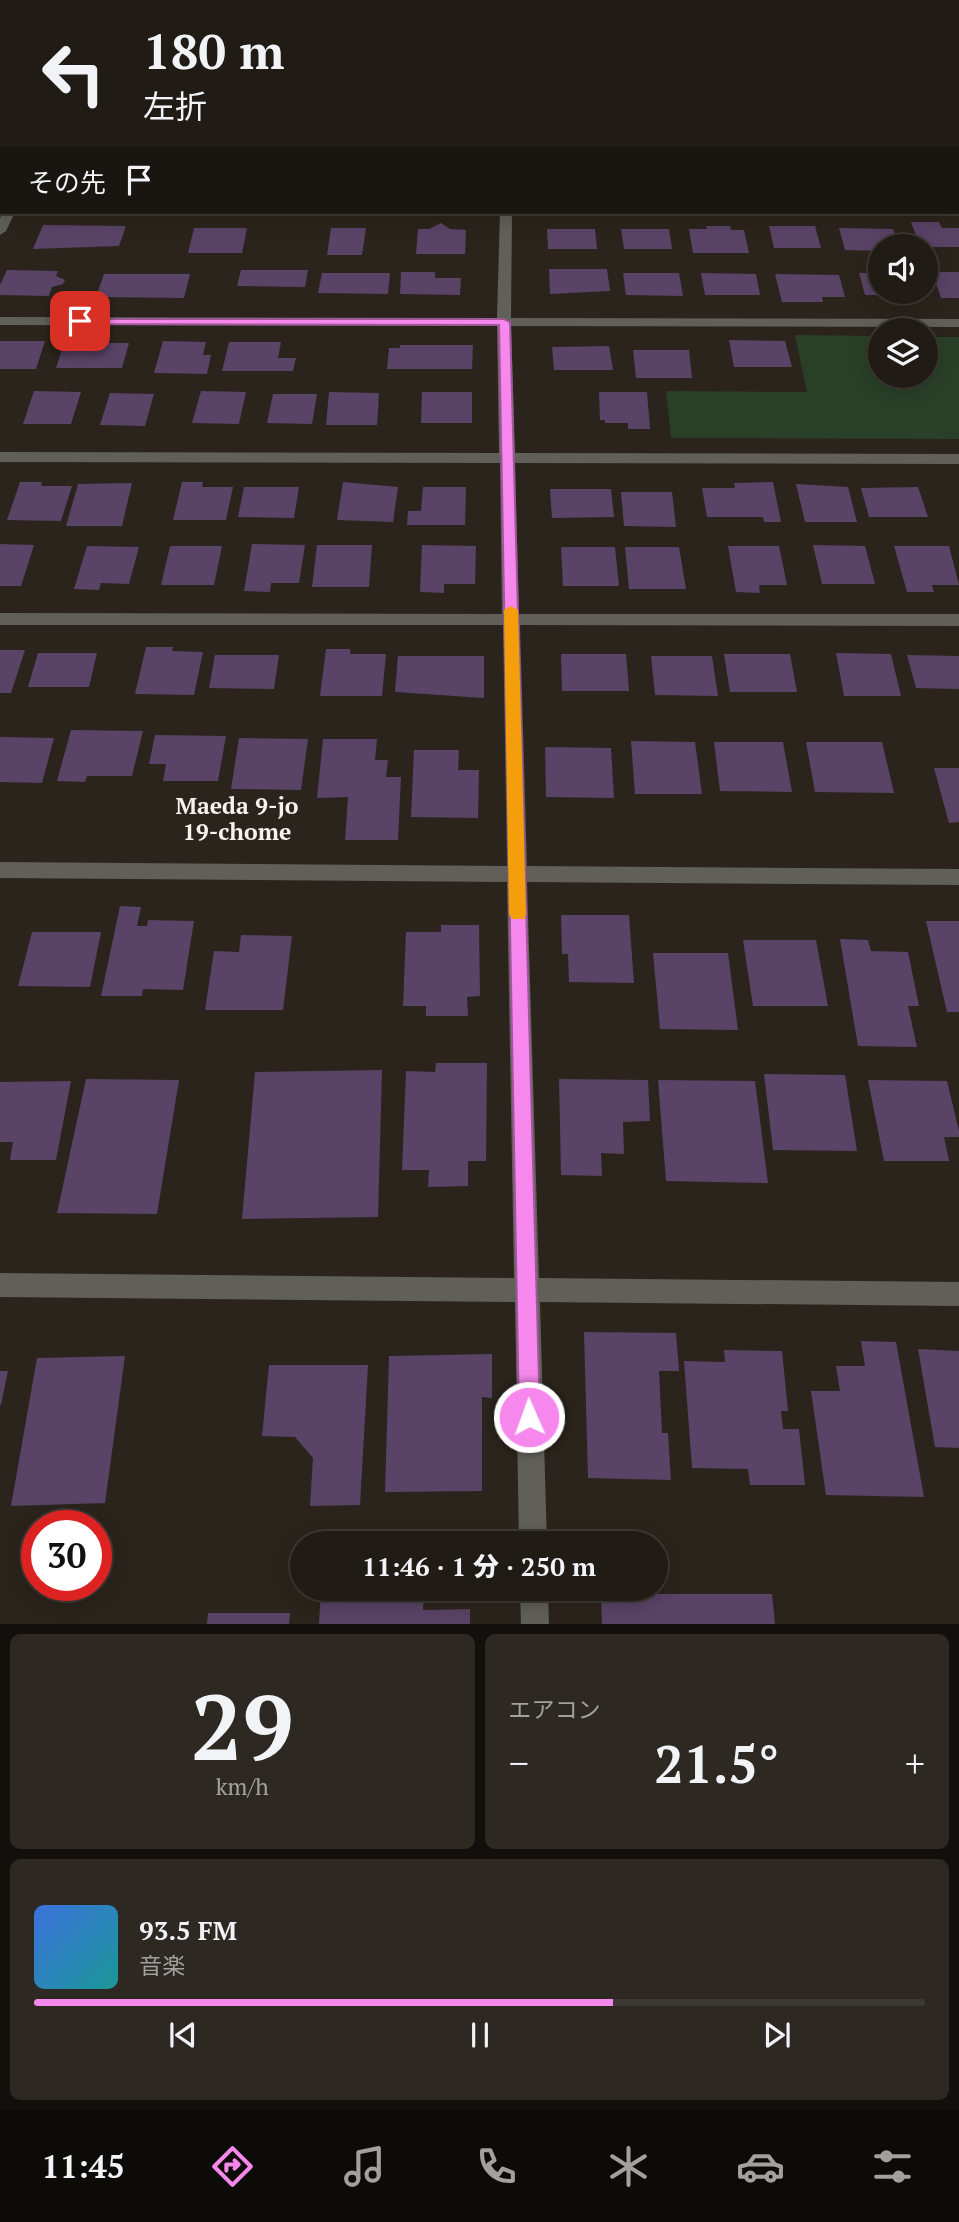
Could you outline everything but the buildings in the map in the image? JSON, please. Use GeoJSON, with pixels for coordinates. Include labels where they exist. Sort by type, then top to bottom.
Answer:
{"type":"FeatureCollection","features":[{"type":"Feature","properties":{"kind":"street"},"geometry":{"type":"LineString","coordinates":[[0,231],[8,214]]}},
{"type":"Feature","properties":{"kind":"street"},"geometry":{"type":"LineString","coordinates":[[506,214],[504,322],[533,1531]]}},
{"type":"Feature","properties":{"kind":"street"},"geometry":{"type":"LineString","coordinates":[[0,321],[959,323]]}},
{"type":"Feature","properties":{"kind":"street"},"geometry":{"type":"LineString","coordinates":[[0,457],[959,459]]}},
{"type":"Feature","properties":{"kind":"street"},"geometry":{"type":"LineString","coordinates":[[0,619],[959,620]]}},
{"type":"Feature","properties":{"kind":"street"},"geometry":{"type":"LineString","coordinates":[[0,870],[959,877]]}},
{"type":"Feature","properties":{"kind":"street"},"geometry":{"type":"LineString","coordinates":[[0,1285],[959,1294]]}},
{"type":"Feature","properties":{"kind":"street"},"geometry":{"type":"LineString","coordinates":[[534,1601],[535,1623]]}},
{"type":"Feature","properties":{"kind":"green space"},"geometry":{"type":"Polygon","coordinates":[[[795,335],[868,336],[868,388],[938,388],[938,337],[959,337],[959,439],[671,438],[666,391],[807,392],[795,335]]]}},
{"type":"Feature","properties":{"kind":"slow traffic"},"geometry":{"type":"LineString","coordinates":[[511,610],[518,914]]}},
{"type":"Feature","properties":{"kind":"district","name":"Maeda 9-jo 19-chome"},"geometry":{"type":"Point","coordinates":[237,819]}},
{"type":"Feature","properties":{"kind":"route"},"geometry":{"type":"LineString","coordinates":[[80,321],[504,322],[529,1417]]}}]}
